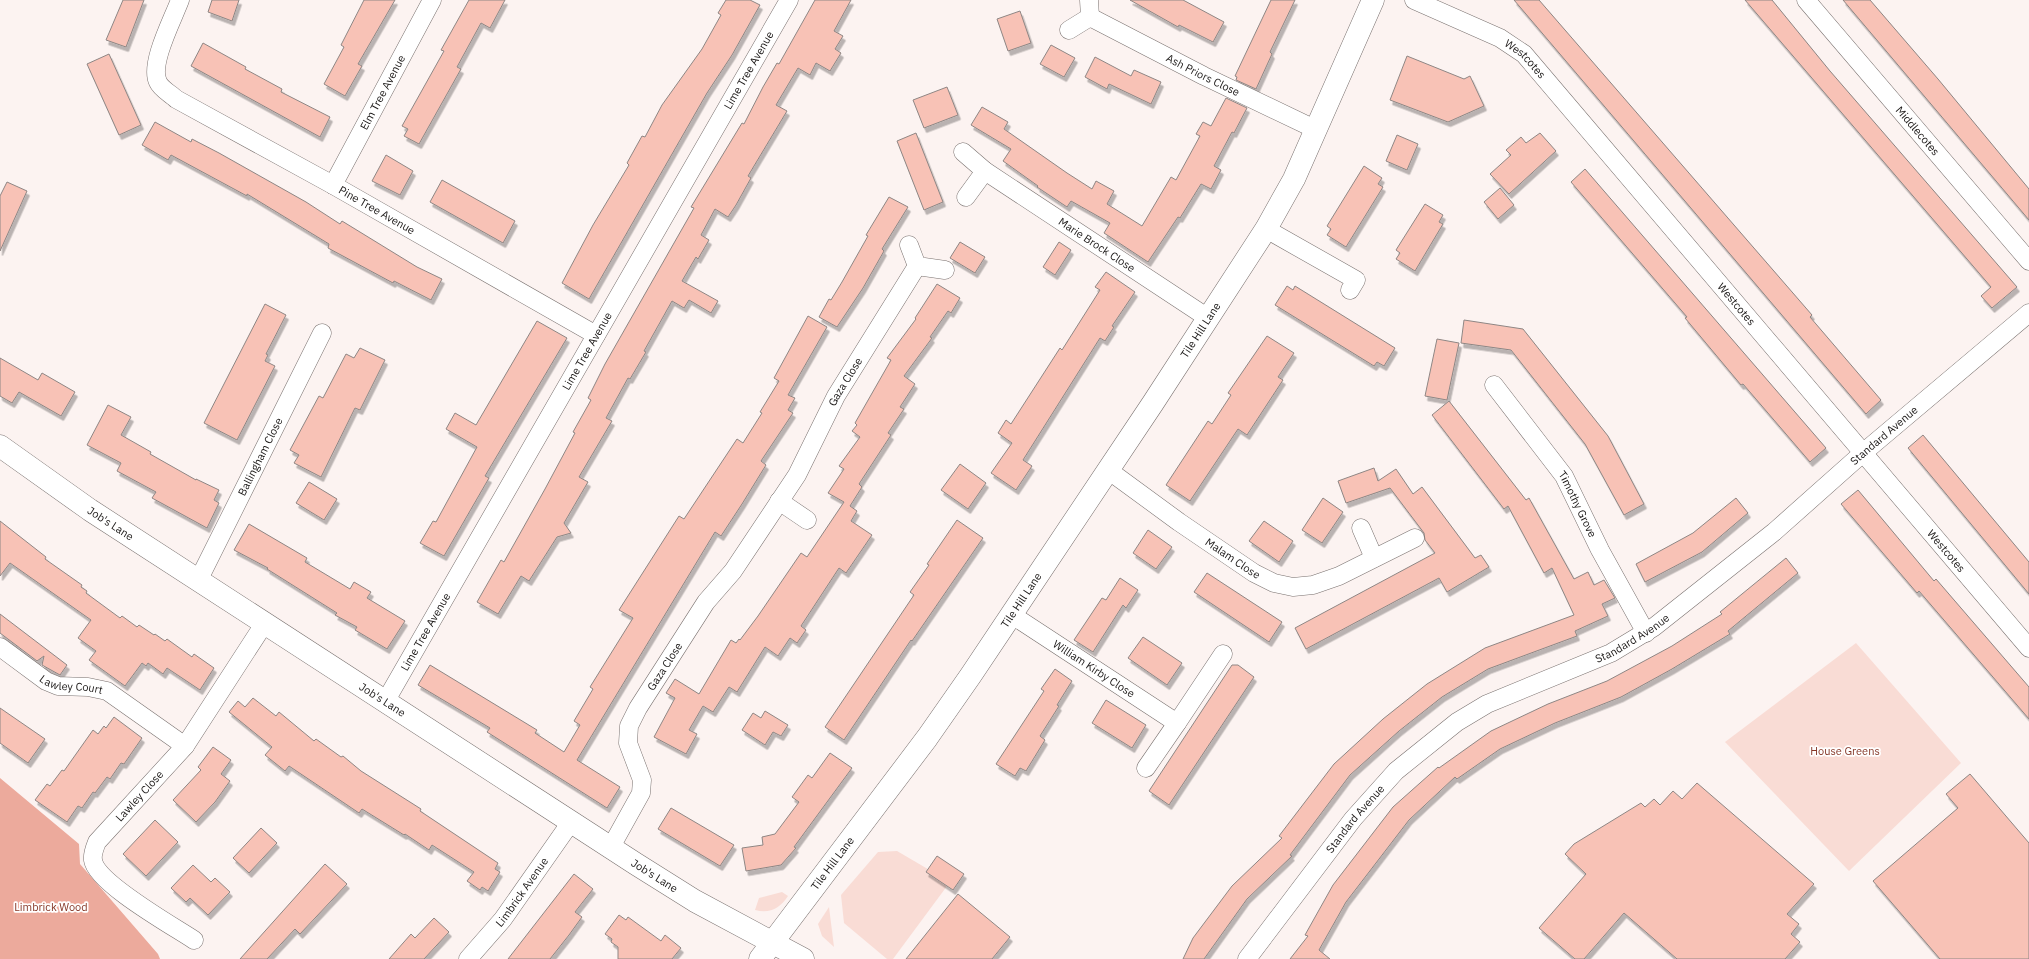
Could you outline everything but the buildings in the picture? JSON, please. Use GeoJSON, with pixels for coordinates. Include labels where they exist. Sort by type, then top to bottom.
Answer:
{"type":"FeatureCollection","features":[{"type":"Feature","properties":{"kind":"main road","name":"Tile Hill Lane"},"geometry":{"type":"LineString","coordinates":[[766,950],[927,738],[1012,616],[1266,228],[1294,179],[1317,130],[1373,0]]}},
{"type":"Feature","properties":{"kind":"main road","name":"Job's Lane"},"geometry":{"type":"LineString","coordinates":[[0,446],[90,510],[264,624],[695,901],[766,950],[803,959]]}},
{"type":"Feature","properties":{"kind":"street","name":"Pine Tree Avenue"},"geometry":{"type":"LineString","coordinates":[[180,0],[157,60],[155,72],[158,83],[176,99],[333,185],[596,335]]}},
{"type":"Feature","properties":{"kind":"street","name":"Elm Tree Avenue"},"geometry":{"type":"LineString","coordinates":[[333,185],[432,0]]}},
{"type":"Feature","properties":{"kind":"street","name":"Lime Tree Avenue"},"geometry":{"type":"LineString","coordinates":[[385,702],[789,0]]}},
{"type":"Feature","properties":{"kind":"street","name":"Westcotes"},"geometry":{"type":"LineString","coordinates":[[1414,0],[1500,38],[1524,54],[1864,452],[2029,648]]}},
{"type":"Feature","properties":{"kind":"street","name":"Middlecotes"},"geometry":{"type":"LineString","coordinates":[[1806,0],[2029,261]]}},
{"type":"Feature","properties":{"kind":"street","name":"Ash Priors Close"},"geometry":{"type":"LineString","coordinates":[[1069,30],[1089,8],[1204,76],[1317,130]]}},
{"type":"Feature","properties":{"kind":"street","name":"Marie Brock Close"},"geometry":{"type":"LineString","coordinates":[[962,152],[985,171],[1208,318]]}},
{"type":"Feature","properties":{"kind":"street"},"geometry":{"type":"LineString","coordinates":[[966,197],[985,171]]}},
{"type":"Feature","properties":{"kind":"street"},"geometry":{"type":"LineString","coordinates":[[1266,228],[1356,280],[1350,290]]}},
{"type":"Feature","properties":{"kind":"street"},"geometry":{"type":"LineString","coordinates":[[909,245],[917,266],[945,270]]}},
{"type":"Feature","properties":{"kind":"street","name":"Gaza Close"},"geometry":{"type":"LineString","coordinates":[[610,847],[641,793],[642,780],[628,743],[629,726],[638,708],[706,602],[733,571],[797,475],[836,396],[917,266]]}},
{"type":"Feature","properties":{"kind":"street","name":"Standard Avenue"},"geometry":{"type":"LineString","coordinates":[[1247,959],[1348,825],[1396,771],[1457,722],[1487,704],[1611,653],[1646,633],[1774,532],[1864,452],[2029,313]]}},
{"type":"Feature","properties":{"kind":"street","name":"Ballingham Close"},"geometry":{"type":"LineString","coordinates":[[198,581],[322,333]]}},
{"type":"Feature","properties":{"kind":"street","name":"Timothy Grove"},"geometry":{"type":"LineString","coordinates":[[1494,385],[1564,476],[1600,550],[1646,633]]}},
{"type":"Feature","properties":{"kind":"street","name":"Malam Close"},"geometry":{"type":"LineString","coordinates":[[1108,470],[1179,522],[1254,573],[1274,583],[1293,587],[1313,585],[1339,576],[1415,538]]}},
{"type":"Feature","properties":{"kind":"street"},"geometry":{"type":"LineString","coordinates":[[780,501],[807,520]]}},
{"type":"Feature","properties":{"kind":"street"},"geometry":{"type":"LineString","coordinates":[[1361,528],[1374,558]]}},
{"type":"Feature","properties":{"kind":"street","name":"William Kirby Close"},"geometry":{"type":"LineString","coordinates":[[1012,616],[1177,723]]}},
{"type":"Feature","properties":{"kind":"street","name":"Lawley Close"},"geometry":{"type":"LineString","coordinates":[[194,940],[110,884],[101,876],[93,860],[94,851],[97,842],[185,746],[264,624]]}},
{"type":"Feature","properties":{"kind":"street","name":"Lawley Court"},"geometry":{"type":"LineString","coordinates":[[0,647],[46,681],[58,686],[99,688],[108,691],[185,746]]}},
{"type":"Feature","properties":{"kind":"street"},"geometry":{"type":"LineString","coordinates":[[1146,768],[1222,654]]}},
{"type":"Feature","properties":{"kind":"street","name":"Limbrick Avenue"},"geometry":{"type":"LineString","coordinates":[[468,959],[503,919],[571,822]]}},
{"type":"Feature","properties":{"kind":"green space","name":"House Greens"},"geometry":{"type":"Polygon","coordinates":[[[1856,643],[1961,763],[1849,871],[1725,742],[1856,643]]]}},
{"type":"Feature","properties":{"kind":"green space","name":"Limbrick Wood"},"geometry":{"type":"Polygon","coordinates":[[[0,778],[79,844],[80,864],[158,954],[160,959],[0,959],[0,778]]]}},
{"type":"Feature","properties":{"kind":"green space"},"geometry":{"type":"Polygon","coordinates":[[[897,851],[950,882],[893,959],[887,959],[844,923],[841,895],[878,852],[897,851]]]}},
{"type":"Feature","properties":{"kind":"green space"},"geometry":{"type":"Polygon","coordinates":[[[782,892],[788,896],[778,907],[765,911],[755,910],[759,898],[782,892]]]}},
{"type":"Feature","properties":{"kind":"green space"},"geometry":{"type":"Polygon","coordinates":[[[829,907],[834,947],[822,936],[818,924],[829,907]]]}}]}
